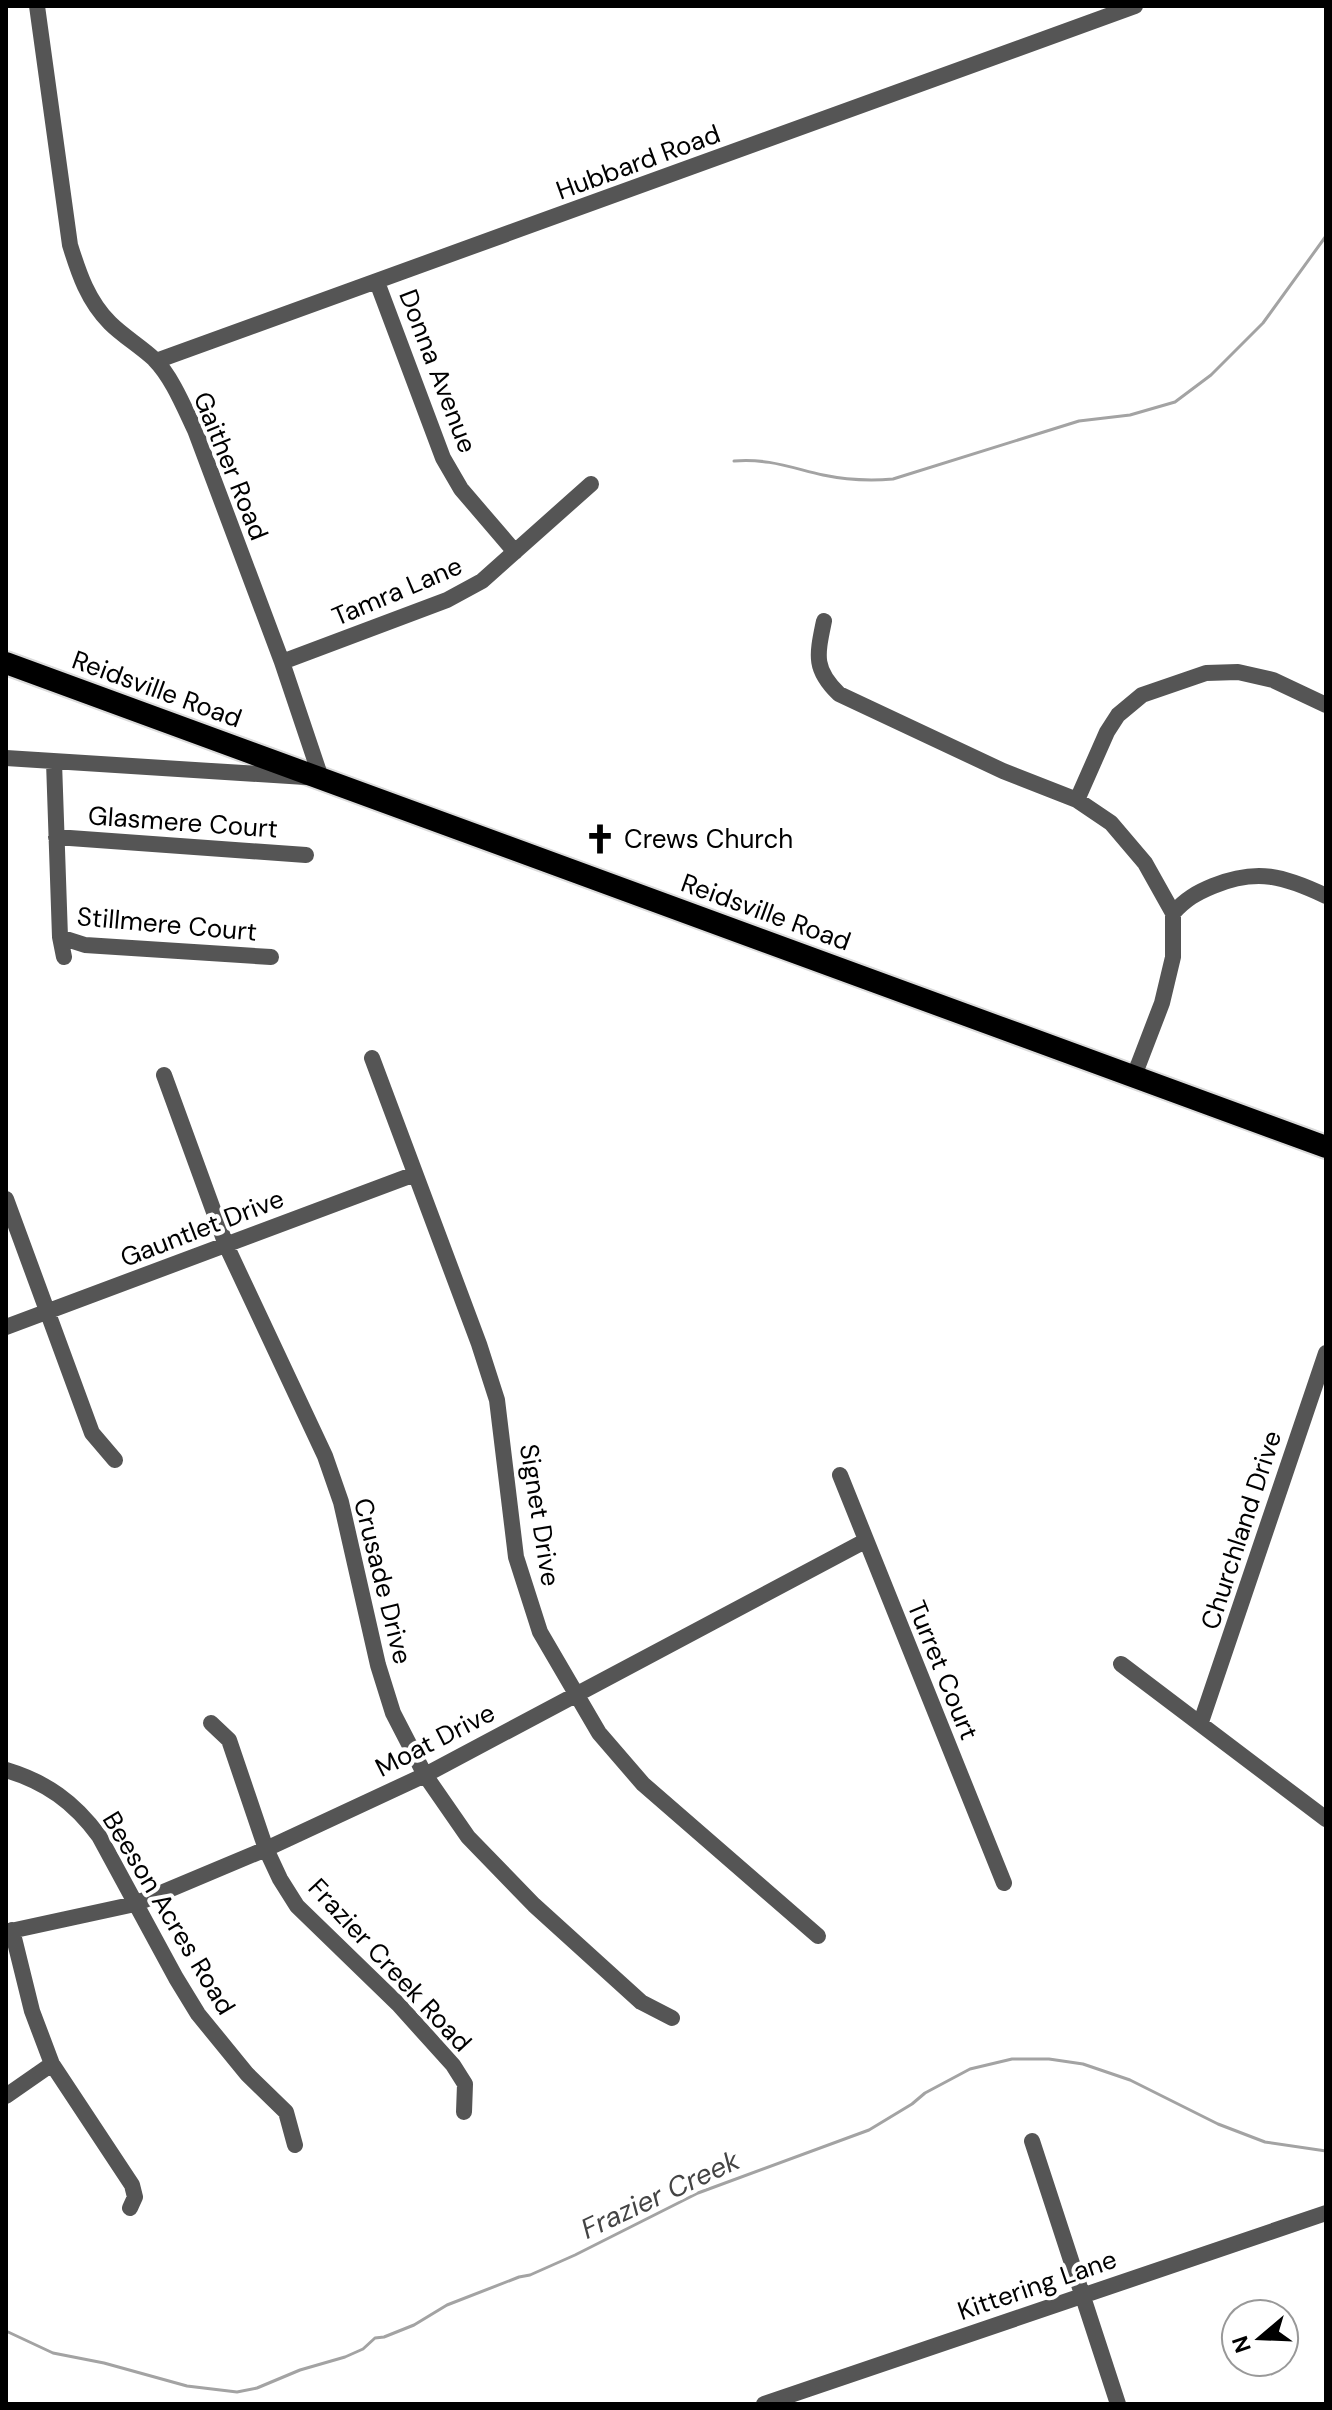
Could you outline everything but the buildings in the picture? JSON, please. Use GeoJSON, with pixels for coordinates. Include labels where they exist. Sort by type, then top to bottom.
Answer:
{"type":"FeatureCollection","features":[{"type":"Feature","properties":{"kind":"highway","name":"Reidsville Road"},"geometry":{"type":"LineString","coordinates":[[6,663],[1326,1147]]}},
{"type":"Feature","properties":{"kind":"street","name":"Gaither Road"},"geometry":{"type":"LineString","coordinates":[[37,6],[70,245],[80,278],[92,302],[110,323],[156,361],[177,393],[195,430],[282,662],[321,778]]}},
{"type":"Feature","properties":{"kind":"street","name":"Hubbard Road"},"geometry":{"type":"LineString","coordinates":[[156,361],[1135,6]]}},
{"type":"Feature","properties":{"kind":"street","name":"Donna Avenue"},"geometry":{"type":"LineString","coordinates":[[377,282],[443,458],[461,489],[515,552]]}},
{"type":"Feature","properties":{"kind":"street","name":"Tamra Lane"},"geometry":{"type":"LineString","coordinates":[[282,662],[447,600],[482,581],[591,484]]}},
{"type":"Feature","properties":{"kind":"street"},"geometry":{"type":"LineString","coordinates":[[824,621],[819,656],[823,679],[839,694],[1003,771],[1077,800],[1111,823],[1145,863],[1173,913],[1173,957],[1162,1003],[1134,1076]]}},
{"type":"Feature","properties":{"kind":"street"},"geometry":{"type":"LineString","coordinates":[[1077,800],[1107,732],[1118,715],[1142,695],[1206,673],[1238,672],[1273,680],[1326,705]]}},
{"type":"Feature","properties":{"kind":"street"},"geometry":{"type":"LineString","coordinates":[[6,758],[321,778]]}},
{"type":"Feature","properties":{"kind":"street"},"geometry":{"type":"LineString","coordinates":[[54,762],[60,937],[64,957]]}},
{"type":"Feature","properties":{"kind":"street","name":"Glasmere Court"},"geometry":{"type":"LineString","coordinates":[[56,837],[306,855]]}},
{"type":"Feature","properties":{"kind":"street"},"geometry":{"type":"LineString","coordinates":[[1173,913],[1187,897],[1239,876],[1267,875],[1326,896]]}},
{"type":"Feature","properties":{"kind":"street","name":"Stillmere Court"},"geometry":{"type":"LineString","coordinates":[[60,937],[85,945],[271,957]]}},
{"type":"Feature","properties":{"kind":"street","name":"Signet Drive"},"geometry":{"type":"LineString","coordinates":[[372,1058],[497,1400],[516,1557],[540,1632],[599,1733],[643,1784],[818,1936]]}},
{"type":"Feature","properties":{"kind":"street","name":"Crusade Drive"},"geometry":{"type":"LineString","coordinates":[[164,1075],[226,1245],[325,1456],[341,1502],[363,1611],[393,1713],[425,1775],[468,1837],[534,1905],[641,2002],[672,2018]]}},
{"type":"Feature","properties":{"kind":"street","name":"Gauntlet Drive"},"geometry":{"type":"LineString","coordinates":[[6,1327],[415,1174]]}},
{"type":"Feature","properties":{"kind":"street"},"geometry":{"type":"LineString","coordinates":[[6,1199],[92,1433],[115,1460]]}},
{"type":"Feature","properties":{"kind":"street","name":"Churchland Drive"},"geometry":{"type":"LineString","coordinates":[[1201,1722],[1326,1353]]}},
{"type":"Feature","properties":{"kind":"street","name":"Turret Court"},"geometry":{"type":"LineString","coordinates":[[840,1475],[1004,1883]]}},
{"type":"Feature","properties":{"kind":"street","name":"Moat Drive"},"geometry":{"type":"LineString","coordinates":[[9,1931],[135,1904],[266,1849],[425,1775],[865,1541]]}},
{"type":"Feature","properties":{"kind":"street"},"geometry":{"type":"LineString","coordinates":[[1121,1664],[1326,1819]]}},
{"type":"Feature","properties":{"kind":"street","name":"Frazier Creek Road"},"geometry":{"type":"LineString","coordinates":[[211,1723],[229,1740],[266,1849],[297,1906],[398,2004],[453,2065],[465,2084],[464,2112]]}},
{"type":"Feature","properties":{"kind":"street","name":"Beeson Acres Road"},"geometry":{"type":"LineString","coordinates":[[6,1770],[42,1783],[74,1807],[99,1836],[198,2014],[239,2065],[286,2112],[295,2145]]}},
{"type":"Feature","properties":{"kind":"street"},"geometry":{"type":"LineString","coordinates":[[9,1931],[32,2011],[52,2064],[132,2185],[135,2197],[130,2208]]}},
{"type":"Feature","properties":{"kind":"street"},"geometry":{"type":"LineString","coordinates":[[6,2096],[52,2064]]}},
{"type":"Feature","properties":{"kind":"street"},"geometry":{"type":"LineString","coordinates":[[1032,2141],[1118,2404]]}},
{"type":"Feature","properties":{"kind":"street","name":"Kittering Lane"},"geometry":{"type":"LineString","coordinates":[[764,2404],[1326,2213]]}},
{"type":"Feature","properties":{"kind":"waterway"},"geometry":{"type":"LineString","coordinates":[[734,461],[768,462],[841,478],[893,479],[1079,421],[1130,415],[1175,402],[1211,375],[1263,323],[1326,236]]}},
{"type":"Feature","properties":{"kind":"waterway","name":"Frazier Creek"},"geometry":{"type":"LineString","coordinates":[[6,2331],[53,2353],[104,2363],[187,2386],[237,2392],[257,2388],[300,2370],[345,2357],[363,2349],[375,2338],[414,2325],[447,2305],[575,2255],[698,2193],[869,2130],[925,2093],[970,2069],[1012,2059],[1049,2059],[1083,2064],[1130,2080],[1218,2124],[1265,2142],[1326,2151]]}},
{"type":"Feature","properties":{"kind":"place","name":"Crews Church"},"geometry":{"type":"Point","coordinates":[600,839]}}]}
